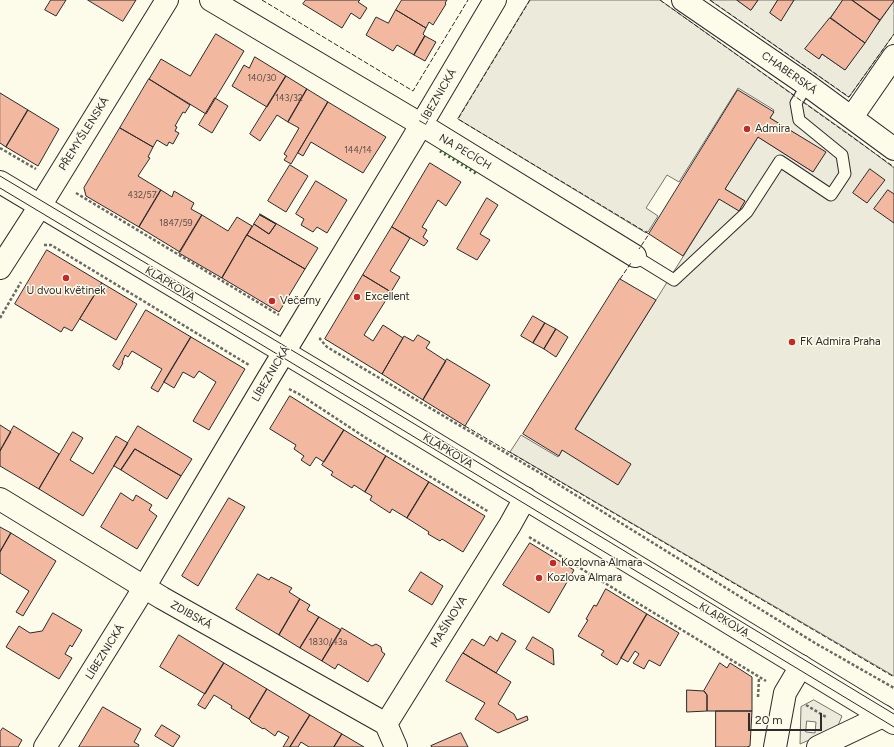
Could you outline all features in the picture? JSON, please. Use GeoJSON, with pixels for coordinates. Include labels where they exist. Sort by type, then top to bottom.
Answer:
{"type":"FeatureCollection","features":[{"type":"Feature","properties":{"kind":"street","name":"PŘEMYŠLENSKÁ"},"geometry":{"type":"LineString","coordinates":[[0,268],[167,0]]}},
{"type":"Feature","properties":{"kind":"street","name":"NA PECÍCH"},"geometry":{"type":"LineString","coordinates":[[212,0],[422,125],[635,256]]}},
{"type":"Feature","properties":{"kind":"street","name":"LÍBEZNICKÁ"},"geometry":{"type":"LineString","coordinates":[[46,747],[145,588],[269,377],[422,125],[495,0]]}},
{"type":"Feature","properties":{"kind":"street","name":"CHABERSKÁ"},"geometry":{"type":"LineString","coordinates":[[683,0],[852,117],[894,149]]}},
{"type":"Feature","properties":{"kind":"street"},"geometry":{"type":"LineString","coordinates":[[852,117],[894,56]]}},
{"type":"Feature","properties":{"kind":"street","name":"KLAPKOVA"},"geometry":{"type":"LineString","coordinates":[[0,182],[525,498],[888,719]]}},
{"type":"Feature","properties":{"kind":"street","name":"MAŠÍNOVA"},"geometry":{"type":"LineString","coordinates":[[386,724],[510,525],[525,498]]}},
{"type":"Feature","properties":{"kind":"street","name":"ZDIBSKÁ"},"geometry":{"type":"LineString","coordinates":[[0,499],[145,588],[386,724]]}},
{"type":"Feature","properties":{"kind":"street"},"geometry":{"type":"LineString","coordinates":[[775,747],[785,693],[801,666]]}},
{"type":"Feature","properties":{"kind":"street"},"geometry":{"type":"LineString","coordinates":[[818,747],[851,731],[888,719]]}},
{"type":"Feature","properties":{"kind":"street"},"geometry":{"type":"LineString","coordinates":[[386,724],[396,747]]}},
{"type":"Feature","properties":{"kind":"lane"},"geometry":{"type":"LineString","coordinates":[[635,256],[674,280],[747,212],[780,161],[831,195],[845,174],[842,155],[799,120],[796,103],[806,85]]}},
{"type":"Feature","properties":{"kind":"path"},"geometry":{"type":"LineString","coordinates":[[0,148],[282,317]]}},
{"type":"Feature","properties":{"kind":"path"},"geometry":{"type":"LineString","coordinates":[[22,232],[43,245],[51,245],[286,388],[299,394],[366,438],[785,693],[851,731]]}},
{"type":"Feature","properties":{"kind":"path"},"geometry":{"type":"LineString","coordinates":[[324,332],[320,339],[327,347],[533,469],[815,643],[894,688]]}},
{"type":"Feature","properties":{"kind":"shaded area"},"geometry":{"type":"Polygon","coordinates":[[[530,0],[660,0],[853,137],[894,168],[894,676],[510,452],[521,435],[558,457],[719,199],[745,201],[725,189],[758,137],[813,172],[825,152],[770,118],[774,110],[738,88],[679,182],[667,175],[646,208],[658,216],[646,233],[458,119],[530,0]]]}},
{"type":"Feature","properties":{"kind":"shaded area"},"geometry":{"type":"Polygon","coordinates":[[[710,0],[737,0],[751,10],[758,0],[778,0],[770,13],[781,20],[794,0],[843,0],[830,18],[819,59],[822,54],[845,70],[894,1],[894,34],[849,97],[710,0]]]}},
{"type":"Feature","properties":{"kind":"shaded area"},"geometry":{"type":"Polygon","coordinates":[[[814,700],[842,716],[837,728],[800,744],[801,707],[814,700]],[[807,721],[806,732],[815,733],[816,722],[807,721]]]}},
{"type":"Feature","properties":{"kind":"building"},"geometry":{"type":"Polygon","coordinates":[[[51,0],[66,0],[56,16],[45,10],[51,0]]]}},
{"type":"Feature","properties":{"kind":"building"},"geometry":{"type":"Polygon","coordinates":[[[88,0],[136,0],[123,21],[88,0]]]}},
{"type":"Feature","properties":{"kind":"building"},"geometry":{"type":"Polygon","coordinates":[[[306,0],[360,0],[358,2],[367,8],[360,19],[351,13],[342,28],[303,4],[306,0]]]}},
{"type":"Feature","properties":{"kind":"building"},"geometry":{"type":"Polygon","coordinates":[[[402,0],[447,0],[433,25],[429,22],[426,28],[396,10],[402,0]]]}},
{"type":"Feature","properties":{"kind":"building"},"geometry":{"type":"Polygon","coordinates":[[[737,0],[758,0],[751,10],[737,0]]]}},
{"type":"Feature","properties":{"kind":"building"},"geometry":{"type":"Polygon","coordinates":[[[778,0],[794,0],[781,21],[770,13],[778,0]]]}},
{"type":"Feature","properties":{"kind":"building"},"geometry":{"type":"Polygon","coordinates":[[[843,0],[852,0],[880,20],[865,43],[831,18],[843,0]]]}},
{"type":"Feature","properties":{"kind":"building"},"geometry":{"type":"Polygon","coordinates":[[[852,0],[894,0],[894,1],[880,20],[852,0]]]}},
{"type":"Feature","properties":{"kind":"building"},"geometry":{"type":"Polygon","coordinates":[[[396,10],[426,28],[423,34],[425,36],[414,55],[397,45],[393,51],[366,35],[376,17],[388,23],[396,10]]]}},
{"type":"Feature","properties":{"kind":"building"},"geometry":{"type":"Polygon","coordinates":[[[830,18],[865,43],[845,70],[822,54],[819,59],[805,49],[830,18]]]}},
{"type":"Feature","properties":{"kind":"building"},"geometry":{"type":"Polygon","coordinates":[[[216,34],[244,51],[206,114],[149,79],[161,59],[190,76],[216,34]]]}},
{"type":"Feature","properties":{"kind":"building"},"geometry":{"type":"Polygon","coordinates":[[[425,36],[436,42],[425,61],[414,55],[425,36]]]}},
{"type":"Feature","properties":{"kind":"building"},"geometry":{"type":"Polygon","coordinates":[[[255,57],[286,76],[267,107],[232,86],[244,65],[249,68],[255,57]]]}},
{"type":"Feature","properties":{"kind":"building"},"geometry":{"type":"Polygon","coordinates":[[[286,76],[307,89],[288,122],[277,115],[260,141],[250,134],[286,76]]]}},
{"type":"Feature","properties":{"kind":"building"},"geometry":{"type":"Polygon","coordinates":[[[149,79],[190,105],[185,113],[183,112],[175,126],[177,127],[175,131],[179,133],[173,144],[169,142],[167,146],[157,140],[153,147],[120,128],[149,79]]]}},
{"type":"Feature","properties":{"kind":"building"},"geometry":{"type":"Polygon","coordinates":[[[307,89],[328,102],[291,164],[284,160],[287,156],[284,154],[299,128],[288,122],[307,89]]]}},
{"type":"Feature","properties":{"kind":"building"},"geometry":{"type":"Polygon","coordinates":[[[738,90],[774,112],[770,118],[826,152],[813,172],[758,137],[725,189],[745,201],[739,211],[719,199],[683,256],[649,234],[738,90]]]}},
{"type":"Feature","properties":{"kind":"building"},"geometry":{"type":"Polygon","coordinates":[[[0,93],[28,110],[6,147],[0,143],[0,93]]]}},
{"type":"Feature","properties":{"kind":"building"},"geometry":{"type":"Polygon","coordinates":[[[215,98],[228,106],[212,133],[199,125],[215,98]]]}},
{"type":"Feature","properties":{"kind":"building"},"geometry":{"type":"Polygon","coordinates":[[[328,102],[386,137],[363,173],[311,142],[303,156],[298,153],[328,102]]]}},
{"type":"Feature","properties":{"kind":"building"},"geometry":{"type":"Polygon","coordinates":[[[28,110],[59,129],[38,166],[6,147],[28,110]]]}},
{"type":"Feature","properties":{"kind":"building"},"geometry":{"type":"Polygon","coordinates":[[[120,128],[153,147],[148,157],[150,158],[138,176],[161,190],[139,227],[86,196],[84,188],[120,128]]]}},
{"type":"Feature","properties":{"kind":"building"},"geometry":{"type":"Polygon","coordinates":[[[430,163],[461,182],[446,206],[438,200],[422,227],[427,230],[423,237],[428,241],[424,246],[392,227],[430,163]]]}},
{"type":"Feature","properties":{"kind":"building"},"geometry":{"type":"Polygon","coordinates":[[[290,165],[308,176],[286,212],[268,201],[290,165]]]}},
{"type":"Feature","properties":{"kind":"building"},"geometry":{"type":"Polygon","coordinates":[[[870,169],[885,180],[867,203],[853,193],[870,169]]]}},
{"type":"Feature","properties":{"kind":"building"},"geometry":{"type":"Polygon","coordinates":[[[316,181],[347,200],[327,233],[317,227],[313,232],[301,225],[304,219],[296,214],[316,181]]]}},
{"type":"Feature","properties":{"kind":"building"},"geometry":{"type":"Polygon","coordinates":[[[161,190],[172,197],[174,191],[194,203],[191,209],[202,215],[180,252],[139,227],[161,190]]]}},
{"type":"Feature","properties":{"kind":"building"},"geometry":{"type":"Polygon","coordinates":[[[888,190],[894,194],[894,223],[874,209],[888,190]]]}},
{"type":"Feature","properties":{"kind":"building"},"geometry":{"type":"Polygon","coordinates":[[[487,198],[498,205],[480,234],[490,240],[477,260],[457,249],[487,198]]]}},
{"type":"Feature","properties":{"kind":"building"},"geometry":{"type":"Polygon","coordinates":[[[260,214],[318,248],[305,269],[247,235],[254,224],[269,234],[276,224],[260,214]]]}},
{"type":"Feature","properties":{"kind":"building"},"geometry":{"type":"Polygon","coordinates":[[[202,215],[228,231],[237,217],[252,226],[222,278],[179,253],[202,215]]]}},
{"type":"Feature","properties":{"kind":"building"},"geometry":{"type":"Polygon","coordinates":[[[260,215],[276,224],[269,234],[254,224],[260,215]]]}},
{"type":"Feature","properties":{"kind":"building"},"geometry":{"type":"Polygon","coordinates":[[[392,227],[410,238],[390,271],[400,277],[391,292],[363,275],[392,227]]]}},
{"type":"Feature","properties":{"kind":"building"},"geometry":{"type":"Polygon","coordinates":[[[247,235],[305,269],[279,312],[222,278],[247,235]]]}},
{"type":"Feature","properties":{"kind":"building"},"geometry":{"type":"Polygon","coordinates":[[[47,250],[102,283],[72,331],[64,327],[61,332],[15,304],[47,250]]]}},
{"type":"Feature","properties":{"kind":"building"},"geometry":{"type":"Polygon","coordinates":[[[363,275],[391,292],[364,335],[373,341],[383,325],[403,338],[382,374],[325,339],[363,275]]]}},
{"type":"Feature","properties":{"kind":"building"},"geometry":{"type":"Polygon","coordinates":[[[620,279],[656,300],[575,429],[631,464],[618,485],[562,450],[559,456],[523,434],[620,279]]]}},
{"type":"Feature","properties":{"kind":"building"},"geometry":{"type":"Polygon","coordinates":[[[102,283],[137,304],[116,340],[80,319],[102,283]]]}},
{"type":"Feature","properties":{"kind":"building"},"geometry":{"type":"Polygon","coordinates":[[[146,310],[191,337],[158,392],[151,388],[162,369],[132,351],[128,357],[125,355],[119,370],[113,366],[146,310]]]}},
{"type":"Feature","properties":{"kind":"building"},"geometry":{"type":"Polygon","coordinates":[[[533,316],[545,323],[533,343],[521,336],[533,316]]]}},
{"type":"Feature","properties":{"kind":"building"},"geometry":{"type":"Polygon","coordinates":[[[545,323],[556,329],[544,349],[533,343],[545,323]]]}},
{"type":"Feature","properties":{"kind":"building"},"geometry":{"type":"Polygon","coordinates":[[[556,329],[568,337],[556,357],[544,349],[556,329]]]}},
{"type":"Feature","properties":{"kind":"building"},"geometry":{"type":"Polygon","coordinates":[[[418,335],[430,342],[426,348],[446,361],[423,400],[382,374],[404,336],[413,341],[418,335]]]}},
{"type":"Feature","properties":{"kind":"building"},"geometry":{"type":"Polygon","coordinates":[[[191,337],[245,369],[209,430],[193,421],[216,382],[199,371],[194,378],[183,372],[174,388],[164,382],[191,337]]]}},
{"type":"Feature","properties":{"kind":"building"},"geometry":{"type":"Polygon","coordinates":[[[447,359],[490,385],[465,426],[423,400],[447,359]]]}},
{"type":"Feature","properties":{"kind":"building"},"geometry":{"type":"Polygon","coordinates":[[[290,396],[344,430],[324,462],[316,457],[310,466],[301,460],[304,456],[294,449],[296,445],[270,429],[290,396]]]}},
{"type":"Feature","properties":{"kind":"building"},"geometry":{"type":"Polygon","coordinates":[[[0,425],[11,432],[0,451],[0,425]]]}},
{"type":"Feature","properties":{"kind":"building"},"geometry":{"type":"Polygon","coordinates":[[[14,426],[59,454],[39,489],[0,466],[0,451],[14,426]]]}},
{"type":"Feature","properties":{"kind":"building"},"geometry":{"type":"Polygon","coordinates":[[[138,426],[192,459],[181,476],[135,449],[121,470],[114,466],[138,426]]]}},
{"type":"Feature","properties":{"kind":"building"},"geometry":{"type":"Polygon","coordinates":[[[344,430],[386,456],[365,492],[354,485],[352,488],[331,475],[333,472],[322,465],[344,430]]]}},
{"type":"Feature","properties":{"kind":"building"},"geometry":{"type":"Polygon","coordinates":[[[73,432],[83,438],[70,460],[93,474],[116,436],[128,443],[83,516],[39,489],[73,432]]]}},
{"type":"Feature","properties":{"kind":"building"},"geometry":{"type":"Polygon","coordinates":[[[135,449],[181,476],[167,499],[121,470],[135,449]]]}},
{"type":"Feature","properties":{"kind":"building"},"geometry":{"type":"Polygon","coordinates":[[[386,456],[429,482],[407,518],[392,509],[390,513],[370,500],[372,496],[365,492],[386,456]]]}},
{"type":"Feature","properties":{"kind":"building"},"geometry":{"type":"Polygon","coordinates":[[[429,482],[485,516],[463,552],[442,539],[440,541],[428,534],[429,532],[407,518],[429,482]]]}},
{"type":"Feature","properties":{"kind":"building"},"geometry":{"type":"Polygon","coordinates":[[[121,493],[133,501],[136,495],[152,505],[149,510],[157,516],[137,549],[101,527],[121,493]]]}},
{"type":"Feature","properties":{"kind":"building"},"geometry":{"type":"Polygon","coordinates":[[[229,498],[245,507],[198,586],[182,576],[229,498]]]}},
{"type":"Feature","properties":{"kind":"building"},"geometry":{"type":"Polygon","coordinates":[[[0,527],[11,533],[0,552],[0,527]]]}},
{"type":"Feature","properties":{"kind":"building"},"geometry":{"type":"Polygon","coordinates":[[[11,533],[56,561],[23,616],[16,612],[29,591],[0,573],[0,552],[11,533]]]}},
{"type":"Feature","properties":{"kind":"building","name":"Kozlova Almara"},"geometry":{"type":"Polygon","coordinates":[[[530,543],[574,570],[549,613],[503,585],[530,543]]]}},
{"type":"Feature","properties":{"kind":"building"},"geometry":{"type":"Polygon","coordinates":[[[421,572],[443,586],[432,605],[409,591],[421,572]]]}},
{"type":"Feature","properties":{"kind":"building"},"geometry":{"type":"Polygon","coordinates":[[[258,574],[269,580],[271,577],[292,588],[289,592],[300,599],[279,635],[236,609],[258,574]]]}},
{"type":"Feature","properties":{"kind":"building"},"geometry":{"type":"Polygon","coordinates":[[[606,589],[647,614],[617,665],[601,655],[604,651],[578,636],[588,620],[586,619],[594,605],[596,606],[606,589]]]}},
{"type":"Feature","properties":{"kind":"building"},"geometry":{"type":"Polygon","coordinates":[[[300,599],[310,605],[307,610],[319,617],[300,648],[279,635],[300,599]]]}},
{"type":"Feature","properties":{"kind":"building"},"geometry":{"type":"Polygon","coordinates":[[[53,613],[82,630],[72,647],[70,645],[65,654],[72,658],[59,679],[6,647],[19,626],[30,633],[42,631],[53,613]]]}},
{"type":"Feature","properties":{"kind":"building"},"geometry":{"type":"Polygon","coordinates":[[[647,614],[679,633],[660,666],[649,660],[644,669],[633,663],[639,654],[635,651],[628,662],[621,658],[647,614]]]}},
{"type":"Feature","properties":{"kind":"building"},"geometry":{"type":"Polygon","coordinates":[[[319,617],[341,630],[322,661],[300,648],[319,617]]]}},
{"type":"Feature","properties":{"kind":"building"},"geometry":{"type":"Polygon","coordinates":[[[342,628],[372,646],[376,644],[381,647],[382,652],[385,654],[368,682],[338,664],[335,669],[322,661],[342,628]]]}},
{"type":"Feature","properties":{"kind":"building"},"geometry":{"type":"Polygon","coordinates":[[[502,633],[516,641],[496,673],[463,653],[472,639],[484,646],[490,636],[497,641],[502,633]]]}},
{"type":"Feature","properties":{"kind":"building"},"geometry":{"type":"Polygon","coordinates":[[[179,635],[224,663],[205,694],[160,667],[179,635]]]}},
{"type":"Feature","properties":{"kind":"building"},"geometry":{"type":"Polygon","coordinates":[[[533,637],[553,649],[554,665],[526,649],[533,637]]]}},
{"type":"Feature","properties":{"kind":"building"},"geometry":{"type":"Polygon","coordinates":[[[463,653],[511,682],[498,704],[514,714],[517,720],[527,716],[528,720],[498,733],[475,719],[485,703],[446,681],[463,653]]]}},
{"type":"Feature","properties":{"kind":"building"},"geometry":{"type":"Polygon","coordinates":[[[224,663],[267,689],[249,719],[214,695],[205,709],[198,705],[224,663]]]}},
{"type":"Feature","properties":{"kind":"building"},"geometry":{"type":"Polygon","coordinates":[[[720,663],[727,668],[730,663],[752,677],[752,711],[707,711],[707,695],[704,691],[720,663]]]}},
{"type":"Feature","properties":{"kind":"building"},"geometry":{"type":"Polygon","coordinates":[[[267,689],[310,715],[290,747],[283,747],[289,737],[278,731],[275,736],[264,728],[263,729],[251,722],[249,719],[267,689]]]}},
{"type":"Feature","properties":{"kind":"building"},"geometry":{"type":"Polygon","coordinates":[[[687,690],[704,691],[707,695],[707,711],[687,712],[687,690]]]}},
{"type":"Feature","properties":{"kind":"building"},"geometry":{"type":"Polygon","coordinates":[[[103,707],[141,729],[134,742],[139,745],[138,747],[79,747],[103,707]]]}},
{"type":"Feature","properties":{"kind":"building"},"geometry":{"type":"Polygon","coordinates":[[[716,711],[752,711],[750,746],[716,747],[716,711]]]}},
{"type":"Feature","properties":{"kind":"building"},"geometry":{"type":"Polygon","coordinates":[[[310,715],[342,734],[334,747],[309,747],[301,742],[298,747],[290,747],[310,715]]]}},
{"type":"Feature","properties":{"kind":"building"},"geometry":{"type":"Polygon","coordinates":[[[162,725],[180,736],[173,747],[155,736],[162,725]]]}},
{"type":"Feature","properties":{"kind":"building"},"geometry":{"type":"Polygon","coordinates":[[[3,728],[22,740],[18,747],[0,747],[0,732],[3,728]]]}},
{"type":"Feature","properties":{"kind":"building"},"geometry":{"type":"Polygon","coordinates":[[[461,733],[468,747],[431,746],[461,733]]]}},
{"type":"Feature","properties":{"kind":"building"},"geometry":{"type":"Polygon","coordinates":[[[342,734],[364,747],[334,747],[342,734]]]}},
{"type":"Feature","properties":{"kind":"tram line"},"geometry":{"type":"LineString","coordinates":[[0,176],[350,385],[894,714]]}},
{"type":"Feature","properties":{"kind":"tram line"},"geometry":{"type":"LineString","coordinates":[[0,188],[894,727]]}},
{"type":"Feature","properties":{"kind":"hedge"},"geometry":{"type":"LineString","coordinates":[[440,151],[477,174]]}},
{"type":"Feature","properties":{"kind":"fence"},"geometry":{"type":"LineString","coordinates":[[262,0],[413,91],[468,0]]}},
{"type":"Feature","properties":{"kind":"fence"},"geometry":{"type":"LineString","coordinates":[[530,0],[458,119],[649,234],[639,249]]}},
{"type":"Feature","properties":{"kind":"fence"},"geometry":{"type":"LineString","coordinates":[[660,0],[894,167]]}},
{"type":"Feature","properties":{"kind":"fence"},"geometry":{"type":"LineString","coordinates":[[710,0],[849,97],[894,34]]}},
{"type":"Feature","properties":{"kind":"fence"},"geometry":{"type":"LineString","coordinates":[[620,279],[631,263]]}},
{"type":"Feature","properties":{"kind":"fence"},"geometry":{"type":"LineString","coordinates":[[465,426],[894,677]]}},
{"type":"Feature","properties":{"kind":"place","name":"Admira"},"geometry":{"type":"Point","coordinates":[747,129]}},
{"type":"Feature","properties":{"kind":"place","name":"U dvou květinek"},"geometry":{"type":"Point","coordinates":[66,278]}},
{"type":"Feature","properties":{"kind":"place","name":"Excellent"},"geometry":{"type":"Point","coordinates":[357,297]}},
{"type":"Feature","properties":{"kind":"place","name":"Večerny"},"geometry":{"type":"Point","coordinates":[272,301]}},
{"type":"Feature","properties":{"kind":"place","name":"FK Admira Praha"},"geometry":{"type":"Point","coordinates":[792,342]}},
{"type":"Feature","properties":{"kind":"place","name":"Kozlovna Almara"},"geometry":{"type":"Point","coordinates":[553,563]}},
{"type":"Feature","properties":{"kind":"place","name":"Kozlova Almara"},"geometry":{"type":"Point","coordinates":[539,578]}}]}
